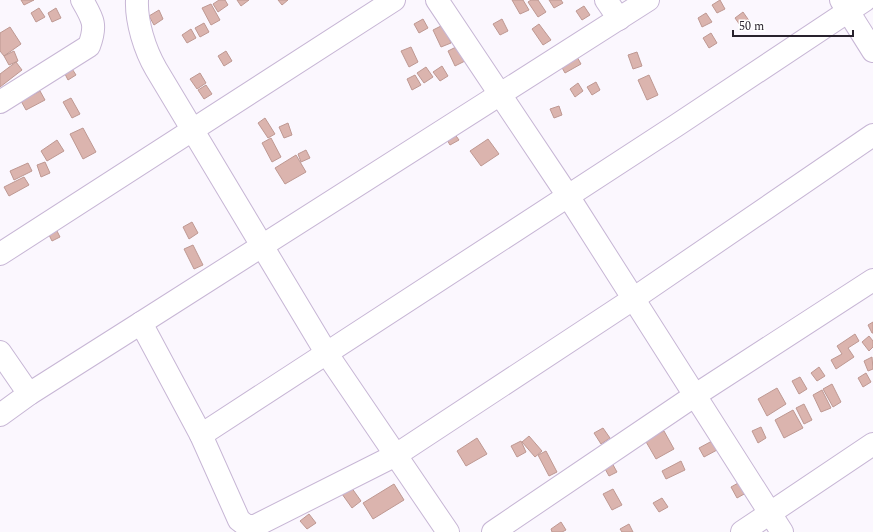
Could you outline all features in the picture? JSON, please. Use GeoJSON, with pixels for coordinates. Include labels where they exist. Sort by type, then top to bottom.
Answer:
{"type":"FeatureCollection","features":[{"type":"Feature","properties":{"kind":"street"},"geometry":{"type":"LineString","coordinates":[[0,102],[89,46],[94,32],[93,19],[82,0]]}},
{"type":"Feature","properties":{"kind":"street"},"geometry":{"type":"LineString","coordinates":[[0,254],[192,132],[394,0]]}},
{"type":"Feature","properties":{"kind":"street"},"geometry":{"type":"LineString","coordinates":[[437,0],[568,196],[782,532]]}},
{"type":"Feature","properties":{"kind":"street"},"geometry":{"type":"LineString","coordinates":[[606,0],[619,19]]}},
{"type":"Feature","properties":{"kind":"street"},"geometry":{"type":"LineString","coordinates":[[0,416],[29,394],[648,0]]}},
{"type":"Feature","properties":{"kind":"street"},"geometry":{"type":"LineString","coordinates":[[141,3],[148,56],[192,132],[327,354],[448,532]]}},
{"type":"Feature","properties":{"kind":"street"},"geometry":{"type":"LineString","coordinates":[[201,435],[568,196],[851,3],[873,51]]}},
{"type":"Feature","properties":{"kind":"street"},"geometry":{"type":"LineString","coordinates":[[140,323],[201,435],[239,520],[247,526],[255,526],[396,455],[633,299],[873,135]]}},
{"type":"Feature","properties":{"kind":"street"},"geometry":{"type":"LineString","coordinates":[[493,532],[694,396],[873,280]]}},
{"type":"Feature","properties":{"kind":"street"},"geometry":{"type":"LineString","coordinates":[[0,352],[29,394]]}},
{"type":"Feature","properties":{"kind":"street"},"geometry":{"type":"LineString","coordinates":[[742,532],[873,444]]}},
{"type":"Feature","properties":{"kind":"building"},"geometry":{"type":"Polygon","coordinates":[[[21,0],[34,0],[24,5],[21,0]]]}},
{"type":"Feature","properties":{"kind":"building"},"geometry":{"type":"Polygon","coordinates":[[[219,0],[225,0],[228,5],[218,12],[213,4],[219,0]]]}},
{"type":"Feature","properties":{"kind":"building"},"geometry":{"type":"Polygon","coordinates":[[[237,0],[249,0],[241,6],[237,0]]]}},
{"type":"Feature","properties":{"kind":"building"},"geometry":{"type":"Polygon","coordinates":[[[278,0],[288,0],[282,5],[278,0]]]}},
{"type":"Feature","properties":{"kind":"building"},"geometry":{"type":"Polygon","coordinates":[[[512,0],[523,0],[529,10],[520,14],[512,0]]]}},
{"type":"Feature","properties":{"kind":"building"},"geometry":{"type":"Polygon","coordinates":[[[531,0],[538,0],[546,12],[538,17],[528,2],[531,0]]]}},
{"type":"Feature","properties":{"kind":"building"},"geometry":{"type":"Polygon","coordinates":[[[549,0],[561,0],[563,3],[554,8],[549,0]]]}},
{"type":"Feature","properties":{"kind":"building"},"geometry":{"type":"Polygon","coordinates":[[[720,0],[725,9],[717,13],[712,5],[720,0]]]}},
{"type":"Feature","properties":{"kind":"building"},"geometry":{"type":"Polygon","coordinates":[[[211,4],[220,20],[211,25],[202,8],[211,4]]]}},
{"type":"Feature","properties":{"kind":"building"},"geometry":{"type":"Polygon","coordinates":[[[584,6],[590,15],[582,20],[576,11],[584,6]]]}},
{"type":"Feature","properties":{"kind":"building"},"geometry":{"type":"Polygon","coordinates":[[[39,8],[45,17],[36,22],[31,13],[39,8]]]}},
{"type":"Feature","properties":{"kind":"building"},"geometry":{"type":"Polygon","coordinates":[[[56,8],[61,18],[52,22],[48,13],[56,8]]]}},
{"type":"Feature","properties":{"kind":"building"},"geometry":{"type":"Polygon","coordinates":[[[159,10],[163,19],[154,25],[149,16],[159,10]]]}},
{"type":"Feature","properties":{"kind":"building"},"geometry":{"type":"Polygon","coordinates":[[[743,12],[750,22],[742,28],[735,18],[743,12]]]}},
{"type":"Feature","properties":{"kind":"building"},"geometry":{"type":"Polygon","coordinates":[[[706,13],[712,22],[702,27],[698,18],[706,13]]]}},
{"type":"Feature","properties":{"kind":"building"},"geometry":{"type":"Polygon","coordinates":[[[423,19],[428,28],[419,33],[414,24],[423,19]]]}},
{"type":"Feature","properties":{"kind":"building"},"geometry":{"type":"Polygon","coordinates":[[[502,19],[508,31],[500,35],[493,24],[502,19]]]}},
{"type":"Feature","properties":{"kind":"building"},"geometry":{"type":"Polygon","coordinates":[[[204,23],[209,32],[200,37],[195,28],[204,23]]]}},
{"type":"Feature","properties":{"kind":"building"},"geometry":{"type":"Polygon","coordinates":[[[539,24],[551,40],[543,45],[532,29],[539,24]]]}},
{"type":"Feature","properties":{"kind":"building"},"geometry":{"type":"Polygon","coordinates":[[[443,25],[451,43],[441,47],[433,30],[443,25]]]}},
{"type":"Feature","properties":{"kind":"building"},"geometry":{"type":"Polygon","coordinates":[[[10,27],[21,44],[4,56],[0,51],[0,33],[10,27]]]}},
{"type":"Feature","properties":{"kind":"building"},"geometry":{"type":"Polygon","coordinates":[[[191,29],[196,38],[187,43],[182,35],[191,29]]]}},
{"type":"Feature","properties":{"kind":"building"},"geometry":{"type":"Polygon","coordinates":[[[711,33],[717,43],[709,48],[703,38],[711,33]]]}},
{"type":"Feature","properties":{"kind":"building"},"geometry":{"type":"Polygon","coordinates":[[[458,46],[465,61],[455,66],[448,51],[458,46]]]}},
{"type":"Feature","properties":{"kind":"building"},"geometry":{"type":"Polygon","coordinates":[[[411,47],[418,62],[409,67],[401,51],[411,47]]]}},
{"type":"Feature","properties":{"kind":"building"},"geometry":{"type":"Polygon","coordinates":[[[14,51],[18,61],[9,65],[4,56],[14,51]]]}},
{"type":"Feature","properties":{"kind":"building"},"geometry":{"type":"Polygon","coordinates":[[[226,51],[232,61],[224,66],[218,56],[226,51]]]}},
{"type":"Feature","properties":{"kind":"building"},"geometry":{"type":"Polygon","coordinates":[[[637,52],[642,66],[633,69],[628,55],[637,52]]]}},
{"type":"Feature","properties":{"kind":"building"},"geometry":{"type":"Polygon","coordinates":[[[576,55],[581,64],[565,73],[560,64],[576,55]]]}},
{"type":"Feature","properties":{"kind":"building"},"geometry":{"type":"Polygon","coordinates":[[[16,62],[22,70],[0,87],[0,74],[16,62]]]}},
{"type":"Feature","properties":{"kind":"building"},"geometry":{"type":"Polygon","coordinates":[[[69,64],[76,75],[68,80],[62,68],[69,64]]]}},
{"type":"Feature","properties":{"kind":"building"},"geometry":{"type":"Polygon","coordinates":[[[442,66],[448,76],[440,81],[433,72],[442,66]]]}},
{"type":"Feature","properties":{"kind":"building"},"geometry":{"type":"Polygon","coordinates":[[[426,67],[433,77],[424,83],[417,73],[426,67]]]}},
{"type":"Feature","properties":{"kind":"building"},"geometry":{"type":"Polygon","coordinates":[[[200,73],[206,83],[197,89],[190,79],[200,73]]]}},
{"type":"Feature","properties":{"kind":"building"},"geometry":{"type":"Polygon","coordinates":[[[415,75],[421,85],[412,90],[407,79],[415,75]]]}},
{"type":"Feature","properties":{"kind":"building"},"geometry":{"type":"Polygon","coordinates":[[[649,75],[658,95],[647,100],[638,80],[649,75]]]}},
{"type":"Feature","properties":{"kind":"building"},"geometry":{"type":"Polygon","coordinates":[[[596,82],[600,90],[592,95],[587,87],[596,82]]]}},
{"type":"Feature","properties":{"kind":"building"},"geometry":{"type":"Polygon","coordinates":[[[578,83],[583,91],[575,97],[570,89],[578,83]]]}},
{"type":"Feature","properties":{"kind":"building"},"geometry":{"type":"Polygon","coordinates":[[[206,85],[212,94],[204,99],[198,90],[206,85]]]}},
{"type":"Feature","properties":{"kind":"building"},"geometry":{"type":"Polygon","coordinates":[[[40,91],[45,100],[26,110],[21,101],[40,91]]]}},
{"type":"Feature","properties":{"kind":"building"},"geometry":{"type":"Polygon","coordinates":[[[71,98],[80,114],[72,118],[63,102],[71,98]]]}},
{"type":"Feature","properties":{"kind":"building"},"geometry":{"type":"Polygon","coordinates":[[[559,106],[562,115],[554,118],[550,109],[559,106]]]}},
{"type":"Feature","properties":{"kind":"building"},"geometry":{"type":"Polygon","coordinates":[[[265,118],[275,134],[268,138],[258,123],[265,118]]]}},
{"type":"Feature","properties":{"kind":"building"},"geometry":{"type":"Polygon","coordinates":[[[288,123],[292,135],[284,138],[279,127],[288,123]]]}},
{"type":"Feature","properties":{"kind":"building"},"geometry":{"type":"Polygon","coordinates":[[[83,128],[96,152],[83,159],[70,134],[83,128]]]}},
{"type":"Feature","properties":{"kind":"building"},"geometry":{"type":"Polygon","coordinates":[[[454,133],[459,140],[450,145],[446,138],[454,133]]]}},
{"type":"Feature","properties":{"kind":"building"},"geometry":{"type":"Polygon","coordinates":[[[271,138],[281,157],[272,162],[262,143],[271,138]]]}},
{"type":"Feature","properties":{"kind":"building"},"geometry":{"type":"Polygon","coordinates":[[[488,139],[499,154],[481,166],[470,151],[488,139]]]}},
{"type":"Feature","properties":{"kind":"building"},"geometry":{"type":"Polygon","coordinates":[[[57,140],[64,151],[47,161],[41,151],[57,140]]]}},
{"type":"Feature","properties":{"kind":"building"},"geometry":{"type":"Polygon","coordinates":[[[306,150],[310,158],[301,162],[298,154],[306,150]]]}},
{"type":"Feature","properties":{"kind":"building"},"geometry":{"type":"Polygon","coordinates":[[[296,155],[306,172],[285,184],[275,168],[296,155]]]}},
{"type":"Feature","properties":{"kind":"building"},"geometry":{"type":"Polygon","coordinates":[[[45,162],[50,173],[41,177],[37,165],[45,162]]]}},
{"type":"Feature","properties":{"kind":"building"},"geometry":{"type":"Polygon","coordinates":[[[28,163],[32,171],[14,180],[10,171],[28,163]]]}},
{"type":"Feature","properties":{"kind":"building"},"geometry":{"type":"Polygon","coordinates":[[[24,177],[29,185],[9,196],[4,187],[24,177]]]}},
{"type":"Feature","properties":{"kind":"building"},"geometry":{"type":"Polygon","coordinates":[[[50,217],[60,237],[52,241],[42,221],[50,217]]]}},
{"type":"Feature","properties":{"kind":"building"},"geometry":{"type":"Polygon","coordinates":[[[192,222],[198,233],[189,239],[183,227],[192,222]]]}},
{"type":"Feature","properties":{"kind":"building"},"geometry":{"type":"Polygon","coordinates":[[[193,245],[203,265],[194,269],[184,249],[193,245]]]}},
{"type":"Feature","properties":{"kind":"building"},"geometry":{"type":"Polygon","coordinates":[[[873,322],[873,333],[872,333],[868,325],[873,322]]]}},
{"type":"Feature","properties":{"kind":"building"},"geometry":{"type":"Polygon","coordinates":[[[855,334],[859,341],[848,348],[854,357],[836,369],[831,360],[842,354],[837,346],[855,334]]]}},
{"type":"Feature","properties":{"kind":"building"},"geometry":{"type":"Polygon","coordinates":[[[869,336],[873,341],[873,347],[869,351],[862,342],[869,336]]]}},
{"type":"Feature","properties":{"kind":"building"},"geometry":{"type":"Polygon","coordinates":[[[872,357],[873,369],[868,371],[864,361],[872,357]]]}},
{"type":"Feature","properties":{"kind":"building"},"geometry":{"type":"Polygon","coordinates":[[[819,367],[825,376],[817,381],[811,373],[819,367]]]}},
{"type":"Feature","properties":{"kind":"building"},"geometry":{"type":"Polygon","coordinates":[[[866,373],[871,382],[863,387],[858,378],[866,373]]]}},
{"type":"Feature","properties":{"kind":"building"},"geometry":{"type":"Polygon","coordinates":[[[800,377],[807,389],[799,394],[792,381],[800,377]]]}},
{"type":"Feature","properties":{"kind":"building"},"geometry":{"type":"Polygon","coordinates":[[[832,384],[841,402],[833,407],[823,389],[832,384]]]}},
{"type":"Feature","properties":{"kind":"building"},"geometry":{"type":"Polygon","coordinates":[[[777,388],[786,404],[767,416],[758,399],[777,388]]]}},
{"type":"Feature","properties":{"kind":"building"},"geometry":{"type":"Polygon","coordinates":[[[822,390],[831,408],[821,412],[813,395],[822,390]]]}},
{"type":"Feature","properties":{"kind":"building"},"geometry":{"type":"Polygon","coordinates":[[[804,404],[812,420],[804,424],[796,408],[804,404]]]}},
{"type":"Feature","properties":{"kind":"building"},"geometry":{"type":"Polygon","coordinates":[[[793,410],[803,428],[784,438],[775,420],[793,410]]]}},
{"type":"Feature","properties":{"kind":"building"},"geometry":{"type":"Polygon","coordinates":[[[761,427],[766,438],[758,443],[752,431],[761,427]]]}},
{"type":"Feature","properties":{"kind":"building"},"geometry":{"type":"Polygon","coordinates":[[[603,428],[610,438],[601,444],[594,433],[603,428]]]}},
{"type":"Feature","properties":{"kind":"building"},"geometry":{"type":"Polygon","coordinates":[[[664,431],[674,449],[656,459],[645,440],[664,431]]]}},
{"type":"Feature","properties":{"kind":"building"},"geometry":{"type":"Polygon","coordinates":[[[529,436],[542,451],[535,457],[522,442],[529,436]]]}},
{"type":"Feature","properties":{"kind":"building"},"geometry":{"type":"Polygon","coordinates":[[[477,438],[487,454],[466,466],[457,451],[477,438]]]}},
{"type":"Feature","properties":{"kind":"building"},"geometry":{"type":"Polygon","coordinates":[[[521,441],[526,452],[517,457],[511,446],[521,441]]]}},
{"type":"Feature","properties":{"kind":"building"},"geometry":{"type":"Polygon","coordinates":[[[712,441],[717,450],[704,457],[699,448],[712,441]]]}},
{"type":"Feature","properties":{"kind":"building"},"geometry":{"type":"Polygon","coordinates":[[[546,451],[557,472],[549,476],[538,455],[546,451]]]}},
{"type":"Feature","properties":{"kind":"building"},"geometry":{"type":"Polygon","coordinates":[[[681,461],[685,470],[666,479],[662,471],[681,461]]]}},
{"type":"Feature","properties":{"kind":"building"},"geometry":{"type":"Polygon","coordinates":[[[612,463],[617,472],[609,476],[604,467],[612,463]]]}},
{"type":"Feature","properties":{"kind":"building"},"geometry":{"type":"Polygon","coordinates":[[[740,482],[746,493],[737,498],[731,487],[740,482]]]}},
{"type":"Feature","properties":{"kind":"building"},"geometry":{"type":"Polygon","coordinates":[[[394,484],[404,500],[373,519],[363,503],[394,484]]]}},
{"type":"Feature","properties":{"kind":"building"},"geometry":{"type":"Polygon","coordinates":[[[351,487],[361,501],[352,508],[342,494],[351,487]]]}},
{"type":"Feature","properties":{"kind":"building"},"geometry":{"type":"Polygon","coordinates":[[[613,489],[622,505],[612,510],[603,494],[613,489]]]}},
{"type":"Feature","properties":{"kind":"building"},"geometry":{"type":"Polygon","coordinates":[[[662,498],[668,507],[659,512],[653,503],[662,498]]]}},
{"type":"Feature","properties":{"kind":"building"},"geometry":{"type":"Polygon","coordinates":[[[309,514],[316,523],[307,529],[300,521],[309,514]]]}},
{"type":"Feature","properties":{"kind":"building"},"geometry":{"type":"Polygon","coordinates":[[[561,522],[566,530],[562,532],[552,532],[551,529],[561,522]]]}},
{"type":"Feature","properties":{"kind":"building"},"geometry":{"type":"Polygon","coordinates":[[[629,524],[633,532],[622,532],[620,529],[629,524]]]}}]}
